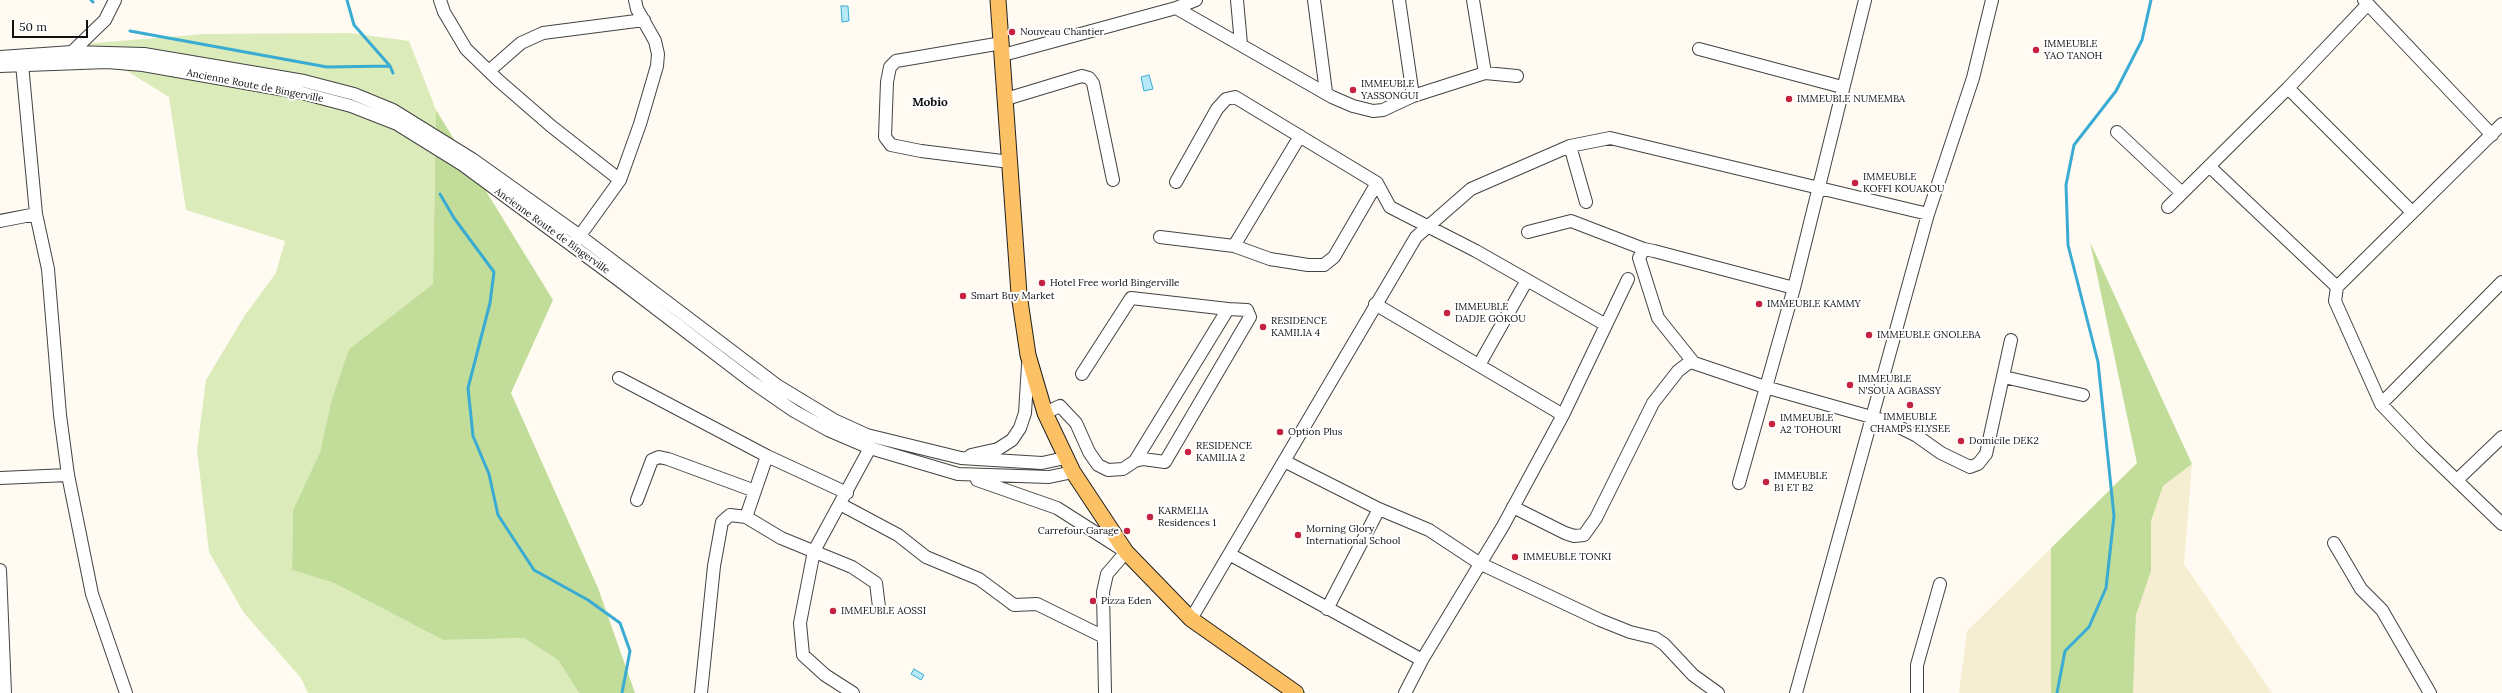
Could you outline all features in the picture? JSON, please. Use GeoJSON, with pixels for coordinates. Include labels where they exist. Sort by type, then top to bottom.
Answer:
{"type":"FeatureCollection","features":[{"type":"Feature","properties":{"kind":"main road"},"geometry":{"type":"LineString","coordinates":[[1000,0],[1019,294],[1028,355],[1045,413],[1065,458],[1073,472],[1126,552],[1191,619],[1296,693]]}},
{"type":"Feature","properties":{"kind":"street"},"geometry":{"type":"LineString","coordinates":[[72,52],[105,20],[115,0]]}},
{"type":"Feature","properties":{"kind":"street"},"geometry":{"type":"LineString","coordinates":[[440,0],[444,12],[466,49],[551,126],[620,180]]}},
{"type":"Feature","properties":{"kind":"street","name":"Ancienne Route de Bingerville"},"geometry":{"type":"LineString","coordinates":[[576,240],[620,180],[640,124],[657,66],[658,54],[655,41],[635,0]]}},
{"type":"Feature","properties":{"kind":"street"},"geometry":{"type":"LineString","coordinates":[[1010,162],[921,152],[892,145],[884,137],[887,82],[890,67],[896,61],[1003,49],[1176,8],[1196,0]]}},
{"type":"Feature","properties":{"kind":"street"},"geometry":{"type":"LineString","coordinates":[[1236,0],[1241,44]]}},
{"type":"Feature","properties":{"kind":"street"},"geometry":{"type":"LineString","coordinates":[[1314,0],[1326,92]]}},
{"type":"Feature","properties":{"kind":"street"},"geometry":{"type":"LineString","coordinates":[[1398,0],[1413,96]]}},
{"type":"Feature","properties":{"kind":"street"},"geometry":{"type":"LineString","coordinates":[[1473,0],[1485,73]]}},
{"type":"Feature","properties":{"kind":"street"},"geometry":{"type":"LineString","coordinates":[[1739,483],[1794,288],[1842,87],[1865,0]]}},
{"type":"Feature","properties":{"kind":"street"},"geometry":{"type":"LineString","coordinates":[[1796,693],[1928,214],[1973,78],[1992,0]]}},
{"type":"Feature","properties":{"kind":"street"},"geometry":{"type":"LineString","coordinates":[[2168,207],[2288,88],[2366,2],[2492,135]]}},
{"type":"Feature","properties":{"kind":"street"},"geometry":{"type":"LineString","coordinates":[[1176,8],[1340,101],[1374,111],[1392,107],[1413,96],[1485,73],[1517,76]]}},
{"type":"Feature","properties":{"kind":"street"},"geometry":{"type":"LineString","coordinates":[[489,71],[521,43],[543,33],[644,20]]}},
{"type":"Feature","properties":{"kind":"street"},"geometry":{"type":"LineString","coordinates":[[1699,49],[1842,87]]}},
{"type":"Feature","properties":{"kind":"street","name":"Ancienne Route de Bingerville"},"geometry":{"type":"LineString","coordinates":[[0,57],[72,52],[144,54],[304,81],[354,94],[393,110],[472,159],[770,394],[828,430],[870,448],[958,474],[1049,477],[1073,472]]}},
{"type":"Feature","properties":{"kind":"street","name":"Ancienne Route de Bingerville"},"geometry":{"type":"LineString","coordinates":[[0,66],[107,62],[143,65],[302,93],[350,106],[397,124],[463,165],[576,240],[675,309],[804,404],[867,435],[961,458],[1042,463],[1065,458]]}},
{"type":"Feature","properties":{"kind":"street"},"geometry":{"type":"LineString","coordinates":[[22,64],[36,214],[48,269],[60,415],[68,475],[92,594],[126,693]]}},
{"type":"Feature","properties":{"kind":"street"},"geometry":{"type":"LineString","coordinates":[[1006,98],[1082,76],[1089,78],[1093,83],[1113,180]]}},
{"type":"Feature","properties":{"kind":"street"},"geometry":{"type":"LineString","coordinates":[[2288,88],[2411,212]]}},
{"type":"Feature","properties":{"kind":"street"},"geometry":{"type":"LineString","coordinates":[[1176,182],[1217,110],[1226,99],[1235,97],[1377,183],[1390,207],[1428,225],[1606,325]]}},
{"type":"Feature","properties":{"kind":"street"},"geometry":{"type":"LineString","coordinates":[[2502,124],[2411,212],[2337,287],[2335,301],[2381,404],[2421,446],[2502,524]]}},
{"type":"Feature","properties":{"kind":"street"},"geometry":{"type":"LineString","coordinates":[[2117,132],[2182,193]]}},
{"type":"Feature","properties":{"kind":"street"},"geometry":{"type":"LineString","coordinates":[[1234,246],[1300,136]]}},
{"type":"Feature","properties":{"kind":"street"},"geometry":{"type":"LineString","coordinates":[[1191,619],[1231,555],[1375,304],[1416,237],[1471,189],[1570,146],[1600,138],[1618,139],[1928,214]]}},
{"type":"Feature","properties":{"kind":"street"},"geometry":{"type":"LineString","coordinates":[[1570,146],[1586,202]]}},
{"type":"Feature","properties":{"kind":"street"},"geometry":{"type":"LineString","coordinates":[[2209,166],[2337,287]]}},
{"type":"Feature","properties":{"kind":"street"},"geometry":{"type":"LineString","coordinates":[[1160,237],[1234,246],[1270,259],[1308,265],[1324,265],[1334,257],[1377,183]]}},
{"type":"Feature","properties":{"kind":"street"},"geometry":{"type":"LineString","coordinates":[[0,221],[36,214]]}},
{"type":"Feature","properties":{"kind":"street"},"geometry":{"type":"LineString","coordinates":[[1528,232],[1571,221],[1644,249],[1794,288]]}},
{"type":"Feature","properties":{"kind":"street"},"geometry":{"type":"LineString","coordinates":[[1644,249],[1639,258],[1658,318],[1691,361],[1700,366],[1765,387],[1872,416],[1917,436],[1941,453],[1970,467],[1978,464],[1986,454],[2011,340]]}},
{"type":"Feature","properties":{"kind":"street"},"geometry":{"type":"LineString","coordinates":[[1405,693],[1422,660],[1478,563],[1513,507],[1563,415],[1628,279]]}},
{"type":"Feature","properties":{"kind":"street"},"geometry":{"type":"LineString","coordinates":[[1478,365],[1527,280]]}},
{"type":"Feature","properties":{"kind":"street"},"geometry":{"type":"LineString","coordinates":[[2381,404],[2502,282]]}},
{"type":"Feature","properties":{"kind":"street"},"geometry":{"type":"LineString","coordinates":[[1045,413],[1060,406],[1072,417],[1089,452],[1098,465],[1108,470],[1123,469],[1135,461],[1143,459],[1165,462],[1250,317],[1247,310],[1131,298],[1082,374]]}},
{"type":"Feature","properties":{"kind":"street"},"geometry":{"type":"LineString","coordinates":[[1375,304],[1563,415]]}},
{"type":"Feature","properties":{"kind":"street"},"geometry":{"type":"LineString","coordinates":[[1135,461],[1228,309]]}},
{"type":"Feature","properties":{"kind":"street"},"geometry":{"type":"LineString","coordinates":[[961,458],[998,449],[1012,440],[1016,434],[1025,413],[1028,355]]}},
{"type":"Feature","properties":{"kind":"street"},"geometry":{"type":"LineString","coordinates":[[1513,507],[1565,533],[1574,536],[1584,535],[1596,518],[1653,403],[1678,371],[1691,361]]}},
{"type":"Feature","properties":{"kind":"street"},"geometry":{"type":"LineString","coordinates":[[2004,377],[2083,396]]}},
{"type":"Feature","properties":{"kind":"street"},"geometry":{"type":"LineString","coordinates":[[619,378],[843,498],[926,557],[979,579],[1014,605],[1037,604],[1104,637]]}},
{"type":"Feature","properties":{"kind":"street"},"geometry":{"type":"LineString","coordinates":[[2458,480],[2502,437]]}},
{"type":"Feature","properties":{"kind":"street"},"geometry":{"type":"LineString","coordinates":[[853,693],[825,675],[803,655],[800,623],[814,551],[870,448]]}},
{"type":"Feature","properties":{"kind":"street"},"geometry":{"type":"LineString","coordinates":[[746,517],[767,456]]}},
{"type":"Feature","properties":{"kind":"street"},"geometry":{"type":"LineString","coordinates":[[637,500],[652,460],[658,457],[668,459],[755,491]]}},
{"type":"Feature","properties":{"kind":"street"},"geometry":{"type":"LineString","coordinates":[[1284,461],[1379,509],[1429,530],[1478,563],[1607,623],[1655,638],[1664,644],[1693,675],[1718,693]]}},
{"type":"Feature","properties":{"kind":"street"},"geometry":{"type":"LineString","coordinates":[[958,474],[1024,495],[1057,508],[1126,552],[1107,574],[1103,592],[1105,693]]}},
{"type":"Feature","properties":{"kind":"street"},"geometry":{"type":"LineString","coordinates":[[0,478],[68,475]]}},
{"type":"Feature","properties":{"kind":"street"},"geometry":{"type":"LineString","coordinates":[[1327,609],[1379,509]]}},
{"type":"Feature","properties":{"kind":"street"},"geometry":{"type":"LineString","coordinates":[[701,693],[714,566],[722,522],[730,515],[746,517],[781,538],[852,567],[876,583],[879,607]]}},
{"type":"Feature","properties":{"kind":"street"},"geometry":{"type":"LineString","coordinates":[[2334,543],[2361,589],[2382,610],[2430,693]]}},
{"type":"Feature","properties":{"kind":"street"},"geometry":{"type":"LineString","coordinates":[[1231,555],[1422,660]]}},
{"type":"Feature","properties":{"kind":"street"},"geometry":{"type":"LineString","coordinates":[[0,570],[5,693]]}},
{"type":"Feature","properties":{"kind":"street"},"geometry":{"type":"LineString","coordinates":[[1917,693],[1917,665],[1940,584]]}},
{"type":"Feature","properties":{"kind":"shaded area"},"geometry":{"type":"Polygon","coordinates":[[[2192,464],[2184,564],[2272,693],[2133,693],[2136,615],[2151,571],[2151,521],[2163,486],[2192,464]]]}},
{"type":"Feature","properties":{"kind":"shaded area"},"geometry":{"type":"Polygon","coordinates":[[[2051,548],[2051,693],[1959,693],[1967,631],[2051,548]]]}},
{"type":"Feature","properties":{"kind":"green space"},"geometry":{"type":"Polygon","coordinates":[[[350,33],[409,41],[436,110],[433,284],[349,349],[332,398],[320,452],[293,510],[292,570],[334,583],[443,640],[524,638],[558,660],[579,693],[308,693],[301,678],[244,613],[209,552],[197,450],[206,380],[245,315],[276,273],[285,241],[186,210],[169,97],[83,44],[204,34],[350,33]]]}},
{"type":"Feature","properties":{"kind":"green space"},"geometry":{"type":"Polygon","coordinates":[[[436,110],[553,300],[511,393],[598,588],[635,693],[579,693],[558,660],[524,638],[443,640],[334,583],[292,570],[293,510],[320,452],[332,398],[349,349],[433,284],[436,110]]]}},
{"type":"Feature","properties":{"kind":"green space"},"geometry":{"type":"Polygon","coordinates":[[[2090,242],[2192,464],[2163,486],[2151,521],[2151,571],[2136,615],[2133,693],[2051,693],[2051,548],[2137,463],[2090,242]]]}},
{"type":"Feature","properties":{"kind":"water"},"geometry":{"type":"Polygon","coordinates":[[[841,6],[848,6],[849,21],[842,22],[841,6]]]}},
{"type":"Feature","properties":{"kind":"water"},"geometry":{"type":"Polygon","coordinates":[[[1149,75],[1153,89],[1144,91],[1141,77],[1149,75]]]}},
{"type":"Feature","properties":{"kind":"water"},"geometry":{"type":"Polygon","coordinates":[[[914,669],[924,675],[921,680],[911,674],[914,669]]]}},
{"type":"Feature","properties":{"kind":"waterway"},"geometry":{"type":"LineString","coordinates":[[347,0],[354,25],[390,66]]}},
{"type":"Feature","properties":{"kind":"waterway"},"geometry":{"type":"LineString","coordinates":[[2057,693],[2065,651],[2089,627],[2106,588],[2114,516],[2098,362],[2068,245],[2066,185],[2074,145],[2116,91],[2142,40],[2151,0]]}},
{"type":"Feature","properties":{"kind":"waterway"},"geometry":{"type":"LineString","coordinates":[[130,31],[327,67],[390,66],[393,73]]}},
{"type":"Feature","properties":{"kind":"waterway"},"geometry":{"type":"LineString","coordinates":[[440,194],[454,218],[494,272],[490,303],[468,388],[473,436],[489,474],[498,515],[534,570],[588,600],[620,623],[630,651],[622,693]]}},
{"type":"Feature","properties":{"kind":"place","name":"Nouveau Chantier"},"geometry":{"type":"Point","coordinates":[1012,32]}},
{"type":"Feature","properties":{"kind":"place","name":"IMMEUBLE YAO TANOH"},"geometry":{"type":"Point","coordinates":[2036,50]}},
{"type":"Feature","properties":{"kind":"place","name":"IMMEUBLE YASSONGUI"},"geometry":{"type":"Point","coordinates":[1353,90]}},
{"type":"Feature","properties":{"kind":"place","name":"IMMEUBLE NUMEMBA"},"geometry":{"type":"Point","coordinates":[1789,99]}},
{"type":"Feature","properties":{"kind":"place","name":"IMMEUBLE KOFFI KOUAKOU"},"geometry":{"type":"Point","coordinates":[1855,183]}},
{"type":"Feature","properties":{"kind":"place","name":"Hotel Free world Bingerville"},"geometry":{"type":"Point","coordinates":[1042,283]}},
{"type":"Feature","properties":{"kind":"place","name":"Smart Buy Market"},"geometry":{"type":"Point","coordinates":[963,296]}},
{"type":"Feature","properties":{"kind":"place","name":"IMMEUBLE KAMMY"},"geometry":{"type":"Point","coordinates":[1759,304]}},
{"type":"Feature","properties":{"kind":"place","name":"IMMEUBLE DADJE GOKOU"},"geometry":{"type":"Point","coordinates":[1447,313]}},
{"type":"Feature","properties":{"kind":"place","name":"RESIDENCE KAMILIA 4"},"geometry":{"type":"Point","coordinates":[1263,327]}},
{"type":"Feature","properties":{"kind":"place","name":"IMMEUBLE GNOLEBA"},"geometry":{"type":"Point","coordinates":[1869,335]}},
{"type":"Feature","properties":{"kind":"place","name":"IMMEUBLE N'SOUA AGBASSY"},"geometry":{"type":"Point","coordinates":[1850,385]}},
{"type":"Feature","properties":{"kind":"place","name":"IMMEUBLE CHAMPS ELYSEE"},"geometry":{"type":"Point","coordinates":[1910,405]}},
{"type":"Feature","properties":{"kind":"place","name":"IMMEUBLE A2 TOHOURI"},"geometry":{"type":"Point","coordinates":[1772,424]}},
{"type":"Feature","properties":{"kind":"place","name":"Option Plus"},"geometry":{"type":"Point","coordinates":[1280,432]}},
{"type":"Feature","properties":{"kind":"place","name":"Domicile DEK2"},"geometry":{"type":"Point","coordinates":[1961,441]}},
{"type":"Feature","properties":{"kind":"place","name":"RESIDENCE KAMILIA 2"},"geometry":{"type":"Point","coordinates":[1188,452]}},
{"type":"Feature","properties":{"kind":"place","name":"IMMEUBLE B1 ET B2"},"geometry":{"type":"Point","coordinates":[1766,482]}},
{"type":"Feature","properties":{"kind":"place","name":"KARMELIA Residences 1"},"geometry":{"type":"Point","coordinates":[1150,517]}},
{"type":"Feature","properties":{"kind":"place","name":"Carrefour Garage"},"geometry":{"type":"Point","coordinates":[1127,531]}},
{"type":"Feature","properties":{"kind":"place","name":"Morning Glory International School"},"geometry":{"type":"Point","coordinates":[1298,535]}},
{"type":"Feature","properties":{"kind":"place","name":"IMMEUBLE TONKI"},"geometry":{"type":"Point","coordinates":[1515,557]}},
{"type":"Feature","properties":{"kind":"place","name":"Pizza Eden"},"geometry":{"type":"Point","coordinates":[1093,601]}},
{"type":"Feature","properties":{"kind":"place","name":"IMMEUBLE AOSSI"},"geometry":{"type":"Point","coordinates":[833,611]}},
{"type":"Feature","properties":{"kind":"district","name":"Mobio"},"geometry":{"type":"Point","coordinates":[930,103]}}]}
